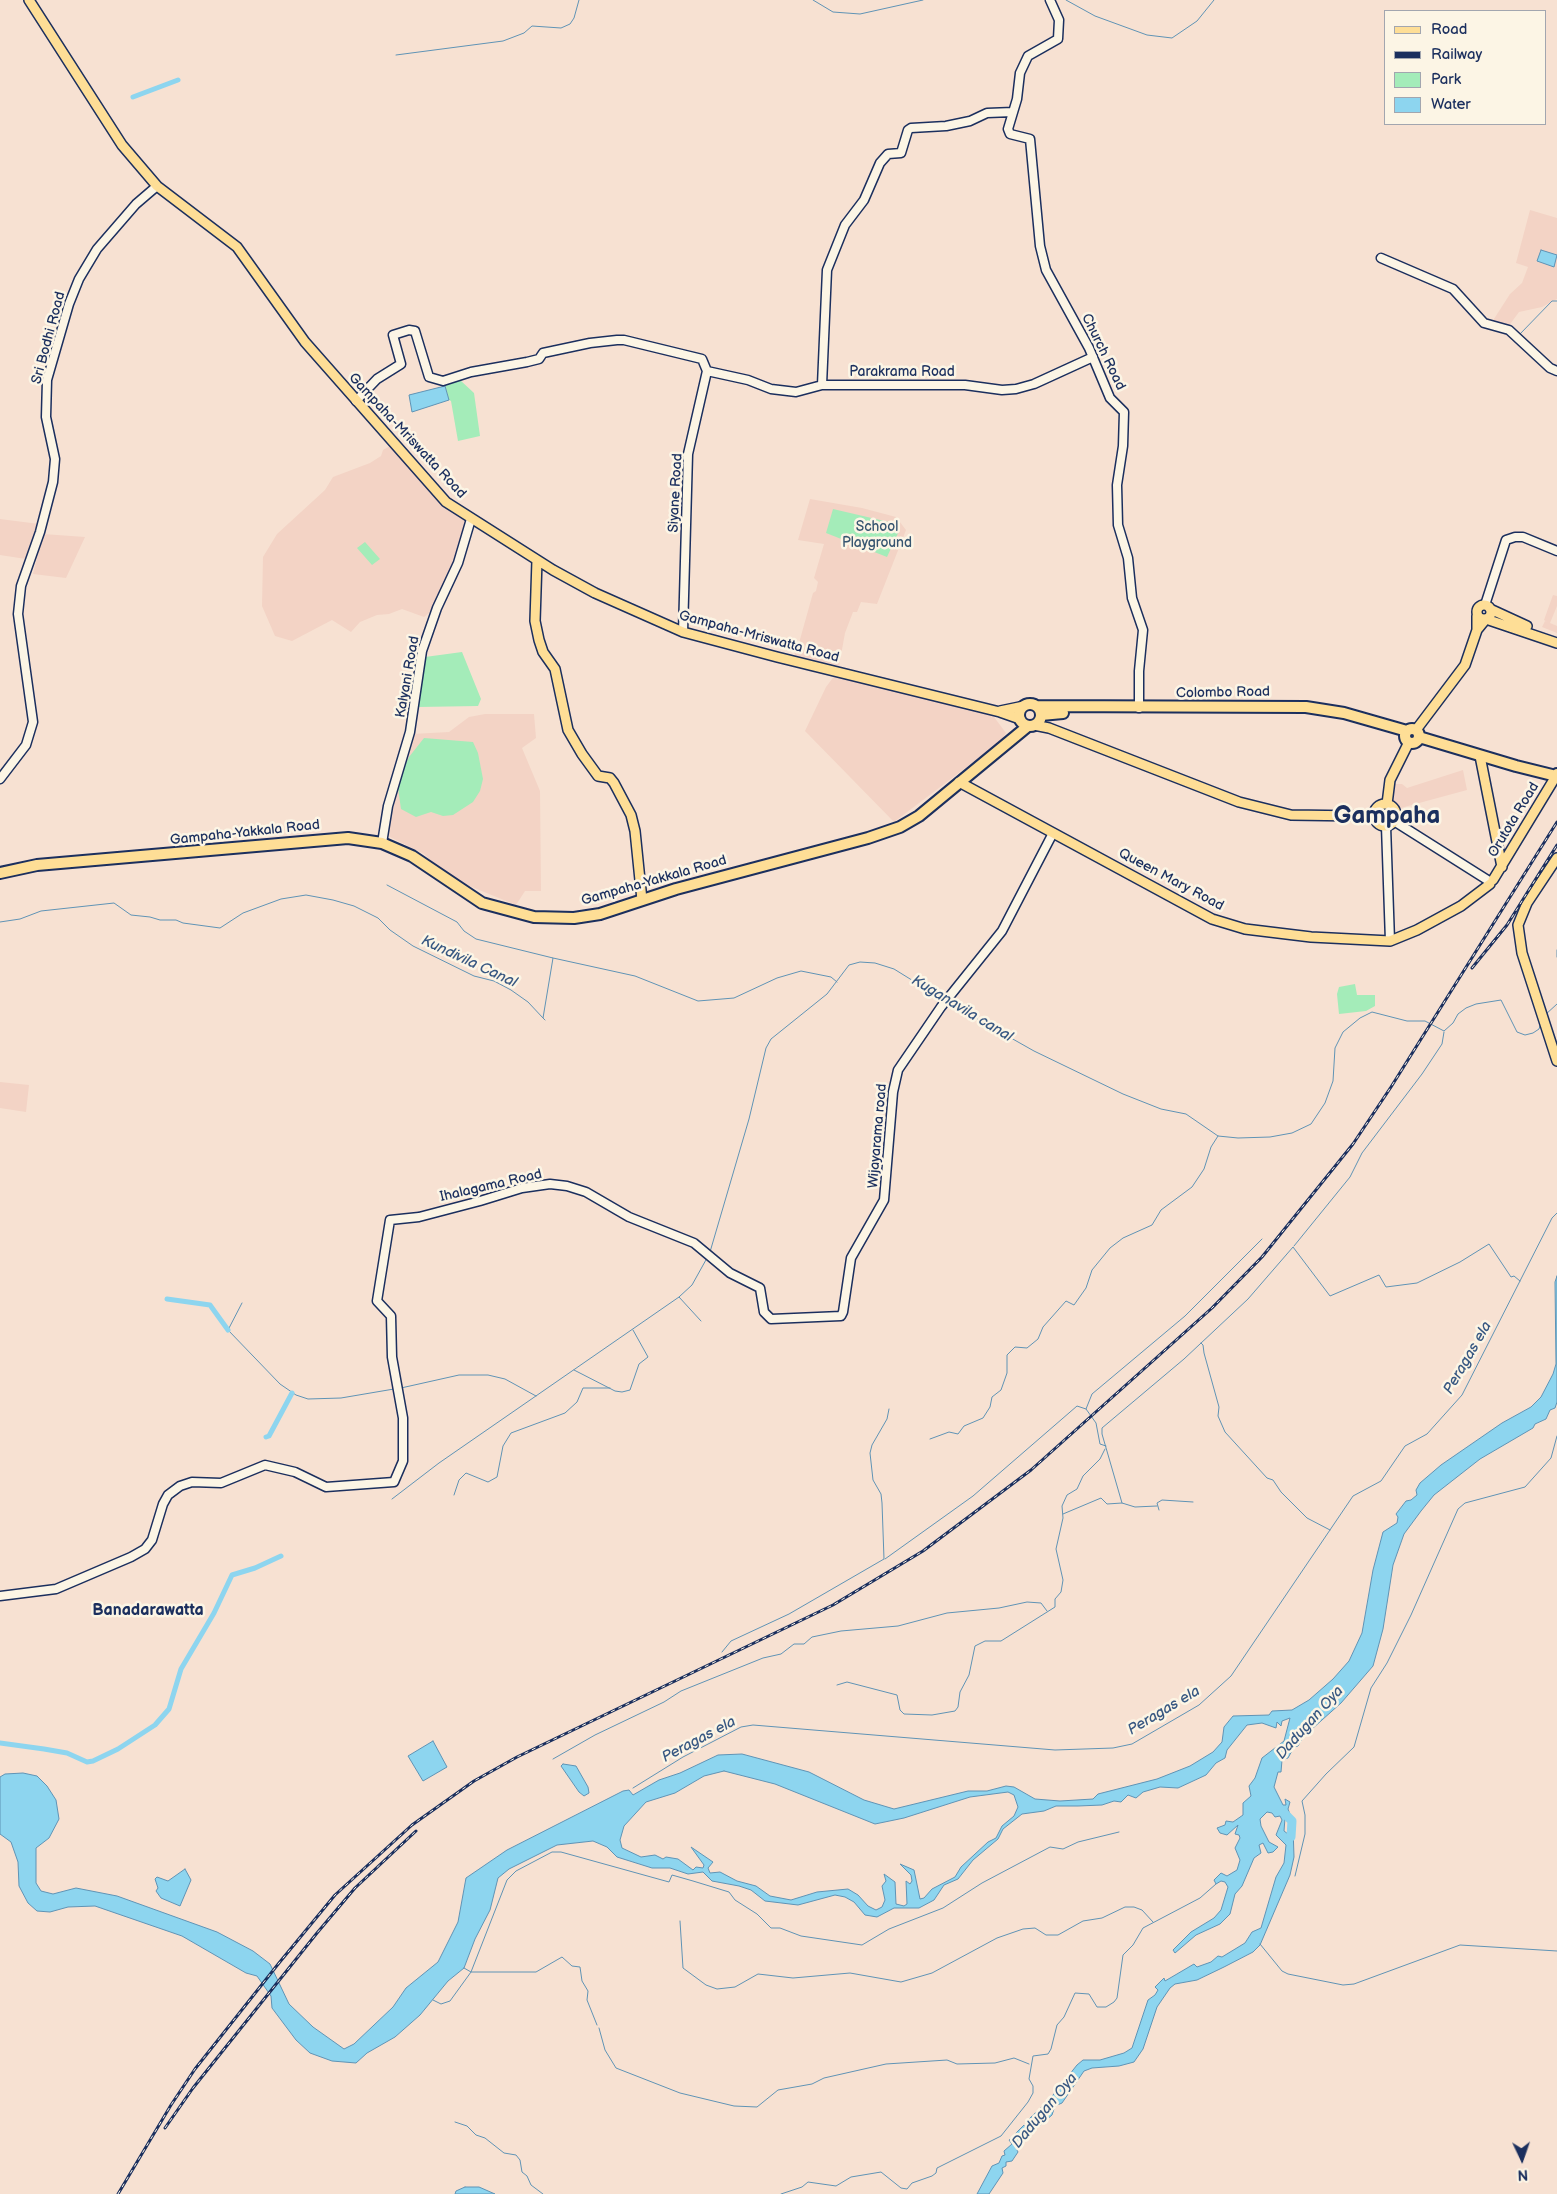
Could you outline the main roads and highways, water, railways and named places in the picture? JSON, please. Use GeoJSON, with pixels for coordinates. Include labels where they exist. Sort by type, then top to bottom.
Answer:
{"type":"FeatureCollection","features":[{"type":"Feature","properties":{"kind":"highway"},"geometry":{"type":"LineString","coordinates":[[1024,706],[1019,713],[1034,718]]}},
{"type":"Feature","properties":{"kind":"highway","name":"Colombo Road"},"geometry":{"type":"LineString","coordinates":[[1034,718],[1139,711],[1286,709],[1336,711],[1480,756],[1556,775]]}},
{"type":"Feature","properties":{"kind":"highway","name":"Gampaha-Yakkala Road"},"geometry":{"type":"LineString","coordinates":[[0,873],[37,865],[348,838],[382,843],[419,860],[482,903],[520,914],[574,918],[600,914],[676,889],[868,838],[900,827],[919,816],[1034,718]]}},
{"type":"Feature","properties":{"kind":"main road","name":"Gampaha-Mriswatta Road"},"geometry":{"type":"LineString","coordinates":[[29,0],[120,142],[157,186],[237,247],[305,342],[446,502],[536,560],[595,593],[683,632],[1000,712],[1034,718],[1049,728],[1239,802],[1291,815],[1376,815]]}},
{"type":"Feature","properties":{"kind":"main road"},"geometry":{"type":"LineString","coordinates":[[536,560],[535,621],[539,640],[543,652],[555,669],[568,730],[598,776],[610,778],[614,783],[630,815],[635,831],[642,900]]}},
{"type":"Feature","properties":{"kind":"main road"},"geometry":{"type":"LineString","coordinates":[[1482,618],[1490,616],[1488,607]]}},
{"type":"Feature","properties":{"kind":"main road"},"geometry":{"type":"LineString","coordinates":[[1488,607],[1555,639],[1482,618],[1477,609],[1488,607]]}},
{"type":"Feature","properties":{"kind":"main road"},"geometry":{"type":"LineString","coordinates":[[1386,804],[1390,780],[1412,735],[1461,671],[1482,618]]}},
{"type":"Feature","properties":{"kind":"main road","name":"Gampaha-Mriswatta Road"},"geometry":{"type":"LineString","coordinates":[[1000,712],[1024,706]]}},
{"type":"Feature","properties":{"kind":"main road"},"geometry":{"type":"LineString","coordinates":[[1480,756],[1502,867]]}},
{"type":"Feature","properties":{"kind":"main road","name":"Orutota Road"},"geometry":{"type":"LineString","coordinates":[[1390,941],[1417,930],[1461,906],[1491,881],[1502,867],[1556,775]]}},
{"type":"Feature","properties":{"kind":"main road","name":"Queen Mary Road"},"geometry":{"type":"LineString","coordinates":[[958,782],[1212,919],[1233,926],[1304,937],[1390,941]]}},
{"type":"Feature","properties":{"kind":"main road"},"geometry":{"type":"LineString","coordinates":[[1386,804],[1395,810],[1394,821],[1386,826],[1380,824],[1376,815],[1381,805],[1386,804]]}},
{"type":"Feature","properties":{"kind":"main road"},"geometry":{"type":"LineString","coordinates":[[1557,858],[1526,903],[1518,925],[1522,953],[1557,1061]]}},
{"type":"Feature","properties":{"kind":"water"},"geometry":{"type":"Polygon","coordinates":[[[1541,250],[1557,255],[1554,267],[1537,261],[1541,250]]]}},
{"type":"Feature","properties":{"kind":"water"},"geometry":{"type":"Polygon","coordinates":[[[445,386],[449,400],[412,412],[409,395],[445,386]]]}},
{"type":"Feature","properties":{"kind":"water"},"geometry":{"type":"Polygon","coordinates":[[[1557,1276],[1557,1402],[1555,1408],[1550,1410],[1546,1419],[1535,1424],[1533,1428],[1480,1459],[1434,1495],[1421,1511],[1404,1534],[1393,1565],[1383,1629],[1373,1666],[1341,1703],[1303,1737],[1298,1746],[1294,1747],[1288,1758],[1282,1760],[1281,1772],[1278,1772],[1274,1787],[1283,1805],[1286,1805],[1285,1799],[1290,1802],[1288,1809],[1291,1817],[1285,1818],[1284,1831],[1288,1834],[1289,1827],[1293,1827],[1294,1857],[1290,1875],[1260,1945],[1253,1952],[1197,1980],[1175,1984],[1170,1988],[1157,2007],[1143,2049],[1134,2062],[1119,2066],[1092,2068],[1084,2071],[1062,2103],[1055,2106],[1052,2115],[1030,2134],[1017,2150],[1018,2152],[1012,2161],[1006,2162],[1006,2166],[1002,2168],[1003,2173],[989,2194],[977,2194],[992,2166],[999,2163],[1002,2156],[1005,2155],[1004,2151],[1012,2144],[1009,2140],[1024,2125],[1026,2129],[1032,2123],[1029,2119],[1049,2100],[1077,2065],[1083,2060],[1100,2060],[1124,2053],[1132,2048],[1148,2000],[1155,1995],[1158,1990],[1155,1987],[1164,1978],[1165,1981],[1194,1964],[1197,1967],[1211,1962],[1218,1956],[1222,1957],[1245,1943],[1252,1932],[1261,1928],[1276,1877],[1284,1863],[1286,1845],[1276,1835],[1282,1820],[1280,1816],[1275,1817],[1272,1813],[1267,1812],[1260,1819],[1261,1826],[1269,1842],[1278,1847],[1273,1852],[1268,1853],[1263,1843],[1259,1845],[1261,1853],[1254,1858],[1242,1886],[1235,1894],[1230,1914],[1220,1924],[1196,1935],[1175,1953],[1173,1950],[1191,1932],[1214,1918],[1221,1910],[1228,1887],[1225,1882],[1221,1881],[1216,1884],[1214,1880],[1221,1873],[1227,1876],[1237,1870],[1240,1860],[1235,1848],[1240,1838],[1239,1835],[1235,1834],[1238,1825],[1227,1835],[1220,1833],[1217,1828],[1225,1825],[1226,1821],[1233,1822],[1243,1815],[1243,1803],[1251,1796],[1249,1786],[1255,1778],[1262,1758],[1284,1741],[1290,1718],[1282,1721],[1281,1726],[1277,1722],[1276,1728],[1262,1723],[1247,1725],[1227,1750],[1225,1758],[1216,1763],[1206,1775],[1178,1788],[1160,1787],[1143,1792],[1136,1798],[1128,1795],[1121,1802],[1114,1801],[1102,1805],[1056,1806],[1044,1811],[1022,1814],[1003,1829],[998,1839],[973,1860],[958,1879],[944,1885],[934,1900],[919,1908],[894,1908],[877,1917],[865,1915],[854,1902],[845,1897],[835,1895],[798,1905],[765,1901],[751,1890],[712,1881],[703,1872],[688,1874],[670,1868],[652,1868],[617,1857],[607,1847],[593,1841],[557,1845],[509,1869],[498,1878],[490,1910],[475,1939],[464,1968],[448,1981],[420,2015],[395,2037],[367,2053],[356,2063],[332,2061],[310,2053],[296,2040],[272,2008],[271,1996],[257,1976],[246,1973],[182,1936],[95,1906],[68,1907],[50,1912],[37,1911],[28,1903],[19,1886],[18,1862],[11,1842],[0,1834],[0,1777],[5,1774],[23,1773],[37,1776],[47,1786],[56,1800],[59,1819],[49,1838],[36,1848],[36,1883],[41,1891],[53,1894],[76,1888],[117,1896],[217,1932],[253,1951],[270,1964],[289,2004],[313,2027],[344,2049],[354,2044],[393,2007],[406,1988],[438,1962],[458,1922],[466,1878],[507,1850],[623,1791],[629,1790],[633,1795],[659,1780],[680,1773],[718,1755],[742,1754],[809,1772],[864,1800],[894,1809],[968,1791],[987,1791],[1006,1786],[1014,1787],[1035,1799],[1060,1801],[1093,1799],[1098,1794],[1157,1779],[1190,1766],[1213,1752],[1222,1742],[1224,1727],[1233,1716],[1269,1715],[1272,1711],[1292,1710],[1309,1700],[1333,1679],[1349,1661],[1362,1633],[1373,1570],[1383,1532],[1397,1523],[1398,1517],[1396,1514],[1406,1501],[1411,1500],[1417,1495],[1416,1490],[1420,1483],[1441,1465],[1502,1423],[1531,1407],[1541,1397],[1556,1364],[1555,1282],[1557,1276]],[[724,1771],[704,1776],[675,1793],[646,1802],[624,1826],[620,1840],[622,1848],[641,1857],[655,1855],[663,1859],[666,1857],[678,1859],[693,1870],[696,1867],[703,1868],[704,1865],[691,1847],[713,1862],[708,1868],[710,1873],[720,1872],[737,1881],[756,1886],[770,1896],[791,1900],[817,1892],[848,1889],[858,1895],[868,1906],[876,1910],[882,1907],[885,1900],[882,1886],[886,1881],[884,1874],[895,1882],[896,1904],[904,1906],[907,1904],[906,1881],[910,1884],[912,1881],[911,1875],[900,1864],[914,1870],[920,1899],[924,1898],[932,1889],[955,1877],[961,1867],[988,1842],[996,1838],[1002,1826],[1014,1816],[1018,1807],[1014,1795],[1008,1792],[970,1797],[904,1818],[875,1824],[775,1784],[724,1771]]]}},
{"type":"Feature","properties":{"kind":"water"},"geometry":{"type":"Polygon","coordinates":[[[433,1741],[447,1767],[423,1781],[408,1756],[433,1741]]]}},
{"type":"Feature","properties":{"kind":"water"},"geometry":{"type":"Polygon","coordinates":[[[563,1764],[576,1766],[588,1787],[589,1793],[584,1796],[579,1792],[561,1766],[563,1764]]]}},
{"type":"Feature","properties":{"kind":"water"},"geometry":{"type":"Polygon","coordinates":[[[185,1869],[191,1880],[180,1906],[161,1898],[156,1891],[158,1888],[155,1879],[157,1877],[168,1881],[185,1869]]]}},
{"type":"Feature","properties":{"kind":"water"},"geometry":{"type":"Polygon","coordinates":[[[465,2187],[479,2187],[495,2194],[455,2194],[456,2191],[465,2187]]]}},
{"type":"Feature","properties":{"kind":"waterway"},"geometry":{"type":"LineString","coordinates":[[396,55],[503,41],[524,33],[532,26],[561,28],[570,24],[574,18],[579,0]]}},
{"type":"Feature","properties":{"kind":"waterway"},"geometry":{"type":"LineString","coordinates":[[813,0],[833,12],[860,14],[923,0]]}},
{"type":"Feature","properties":{"kind":"waterway"},"geometry":{"type":"LineString","coordinates":[[1066,0],[1095,16],[1147,35],[1172,38],[1197,21],[1214,0]]}},
{"type":"Feature","properties":{"kind":"waterway"},"geometry":{"type":"LineString","coordinates":[[133,97],[178,80]]}},
{"type":"Feature","properties":{"kind":"waterway"},"geometry":{"type":"LineString","coordinates":[[1520,334],[1552,301],[1557,301]]}},
{"type":"Feature","properties":{"kind":"waterway"},"geometry":{"type":"LineString","coordinates":[[387,885],[457,922],[464,931],[476,939],[553,958],[543,1018],[545,1020]]}},
{"type":"Feature","properties":{"kind":"waterway","name":"Kundivila Canal"},"geometry":{"type":"LineString","coordinates":[[0,922],[20,919],[41,911],[114,903],[131,915],[160,920],[176,920],[183,923],[220,928],[243,913],[281,899],[306,895],[354,906],[378,918],[390,930],[413,946],[474,976],[494,981],[511,990],[528,1002],[543,1018]]}},
{"type":"Feature","properties":{"kind":"waterway"},"geometry":{"type":"LineString","coordinates":[[1557,950],[1557,957]]}},
{"type":"Feature","properties":{"kind":"waterway"},"geometry":{"type":"LineString","coordinates":[[553,958],[635,976],[698,1001],[734,998],[777,978],[801,971],[831,977],[837,982]]}},
{"type":"Feature","properties":{"kind":"waterway","name":"Kuganavila canal"},"geometry":{"type":"LineString","coordinates":[[710,1252],[749,1119],[766,1048],[771,1039],[827,994],[849,965],[860,962],[875,963],[894,969],[944,1000]]}},
{"type":"Feature","properties":{"kind":"waterway"},"geometry":{"type":"LineString","coordinates":[[949,1003],[1034,1051],[1123,1094],[1161,1109],[1186,1114],[1218,1136],[1238,1138],[1270,1137],[1292,1133],[1311,1124],[1325,1103],[1333,1081],[1335,1048],[1343,1032],[1360,1018],[1372,1012],[1407,1021],[1425,1021],[1444,1031],[1453,1023],[1458,1014],[1466,1008],[1476,1004],[1501,1000],[1517,1032],[1525,1035],[1533,1033],[1539,1029],[1541,1023]]}},
{"type":"Feature","properties":{"kind":"waterway"},"geometry":{"type":"LineString","coordinates":[[1545,1015],[1557,1004]]}},
{"type":"Feature","properties":{"kind":"waterway"},"geometry":{"type":"LineString","coordinates":[[1294,1246],[1350,1177],[1362,1153],[1422,1074],[1442,1044],[1444,1032]]}},
{"type":"Feature","properties":{"kind":"waterway"},"geometry":{"type":"LineString","coordinates":[[930,1439],[949,1432],[958,1434],[964,1426],[983,1418],[990,1407],[992,1397],[1001,1390],[1007,1373],[1007,1355],[1015,1347],[1027,1348],[1038,1339],[1043,1327],[1066,1301],[1074,1305],[1086,1288],[1092,1270],[1110,1248],[1123,1238],[1152,1225],[1161,1210],[1192,1187],[1204,1169],[1211,1147],[1218,1136]]}},
{"type":"Feature","properties":{"kind":"waterway","name":"Peragas ela"},"geometry":{"type":"LineString","coordinates":[[633,1788],[683,1757],[741,1727],[753,1725],[1055,1750],[1113,1748],[1132,1744],[1199,1705],[1231,1676],[1353,1496],[1381,1481],[1405,1446],[1427,1434],[1462,1395],[1552,1218],[1557,1213]]}},
{"type":"Feature","properties":{"kind":"waterway"},"geometry":{"type":"LineString","coordinates":[[1106,1446],[1100,1444],[1096,1423],[1086,1409],[1092,1394],[1185,1316],[1262,1239]]}},
{"type":"Feature","properties":{"kind":"waterway"},"geometry":{"type":"LineString","coordinates":[[1122,1503],[1102,1434],[1102,1428],[1184,1359],[1248,1299],[1293,1247],[1330,1296],[1379,1275],[1386,1287],[1417,1283],[1460,1262],[1489,1244],[1511,1277],[1514,1276],[1520,1281]]}},
{"type":"Feature","properties":{"kind":"waterway"},"geometry":{"type":"LineString","coordinates":[[679,1297],[692,1285],[707,1258]]}},
{"type":"Feature","properties":{"kind":"waterway"},"geometry":{"type":"LineString","coordinates":[[392,1499],[439,1463],[679,1297],[701,1321]]}},
{"type":"Feature","properties":{"kind":"waterway"},"geometry":{"type":"LineString","coordinates":[[167,1299],[210,1305],[228,1330]]}},
{"type":"Feature","properties":{"kind":"waterway"},"geometry":{"type":"LineString","coordinates":[[242,1303],[228,1330],[280,1384],[296,1395],[308,1399],[341,1398],[394,1389]]}},
{"type":"Feature","properties":{"kind":"waterway"},"geometry":{"type":"LineString","coordinates":[[574,1370],[615,1391],[630,1390],[639,1364],[648,1357],[633,1330]]}},
{"type":"Feature","properties":{"kind":"waterway"},"geometry":{"type":"LineString","coordinates":[[1201,1343],[1219,1407],[1218,1416],[1225,1432],[1267,1478],[1273,1480],[1281,1492],[1307,1518],[1330,1530]]}},
{"type":"Feature","properties":{"kind":"waterway"},"geometry":{"type":"LineString","coordinates":[[401,1388],[459,1375],[488,1375],[505,1379],[536,1396]]}},
{"type":"Feature","properties":{"kind":"waterway"},"geometry":{"type":"LineString","coordinates":[[454,1495],[459,1480],[466,1473],[488,1482],[497,1477],[503,1446],[511,1433],[565,1413],[577,1402],[583,1388],[610,1388]]}},
{"type":"Feature","properties":{"kind":"waterway"},"geometry":{"type":"LineString","coordinates":[[266,1437],[269,1436],[292,1393]]}},
{"type":"Feature","properties":{"kind":"waterway"},"geometry":{"type":"LineString","coordinates":[[885,1559],[973,1496],[1077,1406],[1086,1409]]}},
{"type":"Feature","properties":{"kind":"waterway"},"geometry":{"type":"LineString","coordinates":[[722,1652],[731,1641],[789,1614],[884,1559],[881,1494],[873,1480],[870,1453],[872,1445],[887,1419],[889,1409]]}},
{"type":"Feature","properties":{"kind":"waterway"},"geometry":{"type":"LineString","coordinates":[[1295,1876],[1305,1834],[1305,1815],[1302,1801],[1354,1747],[1371,1688],[1387,1663],[1411,1615],[1458,1509],[1465,1503],[1525,1487],[1551,1458],[1557,1436]]}},
{"type":"Feature","properties":{"kind":"waterway"},"geometry":{"type":"LineString","coordinates":[[837,1685],[847,1682],[897,1695],[900,1710],[904,1714],[932,1715],[955,1711],[958,1707],[960,1692],[969,1675],[975,1646],[985,1641],[1001,1641],[1055,1607],[1055,1599],[1061,1592],[1063,1580],[1056,1549],[1063,1518],[1062,1506],[1067,1495],[1077,1489],[1083,1476],[1100,1459],[1105,1449]]}},
{"type":"Feature","properties":{"kind":"waterway"},"geometry":{"type":"LineString","coordinates":[[1063,1514],[1101,1498],[1107,1504],[1122,1503],[1135,1507],[1157,1506]]}},
{"type":"Feature","properties":{"kind":"waterway"},"geometry":{"type":"LineString","coordinates":[[1159,1510],[1157,1503],[1162,1500],[1193,1502]]}},
{"type":"Feature","properties":{"kind":"waterway","name":"Kuganavila canal"},"geometry":{"type":"LineString","coordinates":[[0,1743],[67,1753],[87,1762],[118,1749],[155,1725],[169,1709],[181,1669],[214,1613],[232,1575],[255,1568],[281,1556]]}},
{"type":"Feature","properties":{"kind":"waterway"},"geometry":{"type":"LineString","coordinates":[[553,1759],[595,1735],[664,1702],[681,1691],[763,1658],[781,1654],[794,1644],[804,1644],[812,1637],[841,1631],[898,1626],[947,1613],[999,1608],[1027,1602],[1041,1603],[1047,1611]]}},
{"type":"Feature","properties":{"kind":"waterway","name":"Dadugan Oya"},"geometry":{"type":"LineString","coordinates":[[1281,1810],[1292,1821],[1291,1837]]}},
{"type":"Feature","properties":{"kind":"waterway"},"geometry":{"type":"LineString","coordinates":[[433,2000],[441,2004],[450,2001],[471,1972],[507,1880],[516,1871],[552,1852],[561,1852],[669,1882],[672,1875],[693,1881],[729,1892],[735,1900],[757,1914],[771,1928],[780,1928],[801,1936],[862,1945],[889,1929],[943,1908],[982,1883],[1050,1847],[1063,1849],[1078,1842],[1119,1832]]}},
{"type":"Feature","properties":{"kind":"waterway"},"geometry":{"type":"LineString","coordinates":[[781,2194],[802,2187],[808,2182],[836,2186],[851,2177],[881,2172],[901,2188],[907,2189],[912,2183],[932,2176],[936,2173],[937,2168],[1001,2136],[1033,2093],[1033,2086],[1029,2079],[1033,2056],[1048,2054],[1057,2025],[1064,2017],[1075,1993],[1089,1994],[1097,2007],[1106,2007],[1114,2002],[1117,1998],[1123,1955],[1133,1945],[1143,1928],[1200,1898],[1216,1884]]}},
{"type":"Feature","properties":{"kind":"waterway"},"geometry":{"type":"LineString","coordinates":[[680,1921],[683,1968],[706,1985],[717,1989],[735,1987],[758,1974],[793,1978],[850,1973],[901,1982],[932,1973],[997,1938],[1023,1929],[1035,1928],[1046,1935],[1058,1935],[1083,1921],[1102,1918],[1125,1907],[1134,1907],[1142,1910],[1153,1922]]}},
{"type":"Feature","properties":{"kind":"waterway"},"geometry":{"type":"LineString","coordinates":[[1260,1944],[1282,1971],[1288,1974],[1343,1985],[1354,1984],[1460,1945],[1557,1951]]}},
{"type":"Feature","properties":{"kind":"waterway"},"geometry":{"type":"LineString","coordinates":[[464,1968],[471,1972],[536,1972],[562,1957],[572,1966],[580,1967],[582,1981],[588,1991],[587,2000],[597,2025]]}},
{"type":"Feature","properties":{"kind":"waterway"},"geometry":{"type":"LineString","coordinates":[[599,2028],[605,2050],[616,2068],[680,2093],[734,2106],[757,2107],[778,2090],[812,2084],[824,2078],[886,2064],[947,2060],[957,2064],[995,2063],[1014,2058],[1029,2064]]}},
{"type":"Feature","properties":{"kind":"waterway"},"geometry":{"type":"LineString","coordinates":[[455,2122],[467,2126],[476,2135],[485,2138],[504,2153],[516,2155],[520,2160],[522,2172],[527,2176],[531,2185],[543,2194]]}},
{"type":"Feature","properties":{"kind":"railway"},"geometry":{"type":"LineString","coordinates":[[118,2194],[171,2105],[195,2069],[279,1963],[335,1895],[412,1825],[474,1781],[517,1757],[833,1605],[923,1551],[1031,1470],[1212,1308],[1262,1257],[1353,1144],[1391,1087],[1557,822]]}},
{"type":"Feature","properties":{"kind":"railway"},"geometry":{"type":"LineString","coordinates":[[1472,968],[1507,925],[1557,845]]}},
{"type":"Feature","properties":{"kind":"railway"},"geometry":{"type":"LineString","coordinates":[[165,2128],[193,2088],[355,1888],[416,1831]]}},
{"type":"Feature","properties":{"kind":"district","name":"Gampaha"},"geometry":{"type":"Point","coordinates":[1387,817]}},
{"type":"Feature","properties":{"kind":"district","name":"Banadarawatta"},"geometry":{"type":"Point","coordinates":[148,1611]}},
{"type":"Feature","properties":{"kind":"park label","name":"School Playground"},"geometry":{"type":"Point","coordinates":[877,536]}}]}
